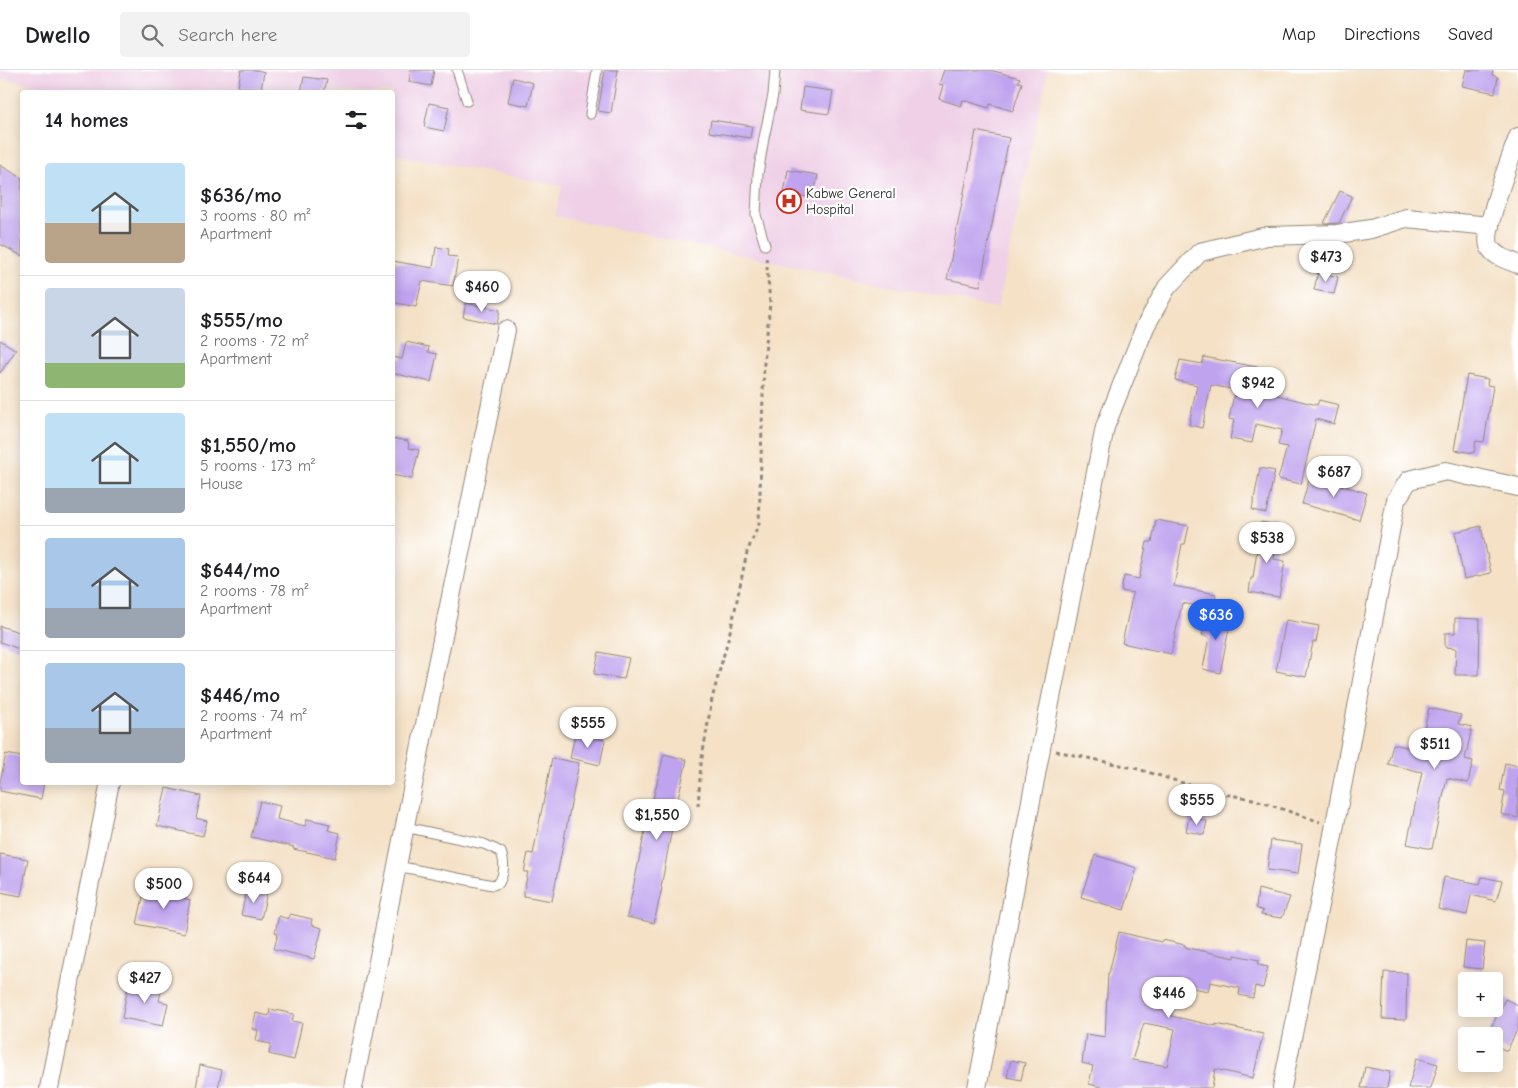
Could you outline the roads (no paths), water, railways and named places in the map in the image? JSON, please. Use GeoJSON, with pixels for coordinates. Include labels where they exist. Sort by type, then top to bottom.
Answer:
{"type":"FeatureCollection","features":[{"type":"Feature","properties":{"kind":"street"},"geometry":{"type":"LineString","coordinates":[[1518,137],[1487,236],[1490,247],[1499,257],[1518,264]]}},
{"type":"Feature","properties":{"kind":"street"},"geometry":{"type":"LineString","coordinates":[[977,1088],[1041,748],[1105,427],[1145,327],[1166,286],[1200,252],[1267,236],[1337,234],[1371,229],[1406,218],[1490,226]]}},
{"type":"Feature","properties":{"kind":"street"},"geometry":{"type":"LineString","coordinates":[[353,1088],[506,330]]}},
{"type":"Feature","properties":{"kind":"street"},"geometry":{"type":"LineString","coordinates":[[1282,1088],[1396,500],[1409,480],[1446,471],[1518,487]]}},
{"type":"Feature","properties":{"kind":"street"},"geometry":{"type":"LineString","coordinates":[[49,1088],[109,785]]}},
{"type":"Feature","properties":{"kind":"lane"},"geometry":{"type":"LineString","coordinates":[[457,70],[467,100]]}},
{"type":"Feature","properties":{"kind":"lane"},"geometry":{"type":"LineString","coordinates":[[590,114],[597,70]]}},
{"type":"Feature","properties":{"kind":"lane"},"geometry":{"type":"LineString","coordinates":[[765,245],[756,215],[758,174],[773,96],[775,70]]}},
{"type":"Feature","properties":{"kind":"lane"},"geometry":{"type":"LineString","coordinates":[[397,866],[493,885],[499,883],[502,878],[505,863],[501,852],[484,844],[405,827]]}},
{"type":"Feature","properties":{"kind":"place","name":"Kabwe General Hospital"},"geometry":{"type":"Point","coordinates":[789,201]}}]}
